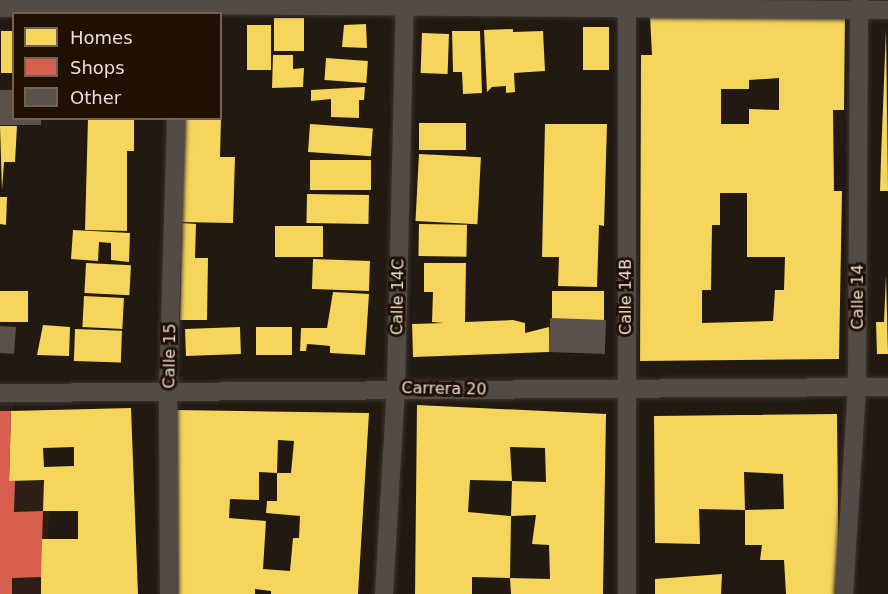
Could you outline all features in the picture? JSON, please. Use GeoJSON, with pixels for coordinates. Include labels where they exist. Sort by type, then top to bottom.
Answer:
{"type":"FeatureCollection","features":[{"type":"Feature","properties":{"kind":"street"},"geometry":{"type":"LineString","coordinates":[[0,8],[405,3],[859,5],[888,10]]}},
{"type":"Feature","properties":{"kind":"street","name":"Calle 14C"},"geometry":{"type":"LineString","coordinates":[[384,594],[396,388],[405,3]]}},
{"type":"Feature","properties":{"kind":"street","name":"Calle 14B"},"geometry":{"type":"LineString","coordinates":[[627,5],[627,594]]}},
{"type":"Feature","properties":{"kind":"street","name":"Calle 14"},"geometry":{"type":"LineString","coordinates":[[844,594],[857,388],[859,5]]}},
{"type":"Feature","properties":{"kind":"street","name":"Calle 15"},"geometry":{"type":"LineString","coordinates":[[169,594],[168,390],[176,120]]}},
{"type":"Feature","properties":{"kind":"street","name":"Carrera 20"},"geometry":{"type":"LineString","coordinates":[[0,393],[396,388],[626,391],[888,387]]}},
{"type":"Feature","properties":{"kind":"shaded area"},"geometry":{"type":"Polygon","coordinates":[[[14,400],[12,477],[50,478],[46,594],[0,594],[0,401],[14,400]]]}},
{"type":"Feature","properties":{"kind":"building: Homes"},"geometry":{"type":"Polygon","coordinates":[[[650,16],[845,16],[844,110],[833,110],[834,191],[842,191],[839,359],[640,361],[641,55],[652,55],[650,16]],[[779,78],[749,80],[749,89],[721,89],[721,124],[749,124],[749,109],[779,110],[779,78]],[[720,193],[720,225],[712,225],[711,290],[702,290],[702,323],[773,321],[775,290],[784,290],[785,257],[747,257],[747,193],[720,193]]]}},
{"type":"Feature","properties":{"kind":"building: Homes"},"geometry":{"type":"Polygon","coordinates":[[[274,18],[304,18],[304,51],[274,51],[274,18]]]}},
{"type":"Feature","properties":{"kind":"building: Homes"},"geometry":{"type":"Polygon","coordinates":[[[366,24],[367,48],[342,47],[344,25],[366,24]]]}},
{"type":"Feature","properties":{"kind":"building: Homes"},"geometry":{"type":"Polygon","coordinates":[[[247,25],[271,25],[271,70],[247,70],[247,25]]]}},
{"type":"Feature","properties":{"kind":"building: Homes"},"geometry":{"type":"Polygon","coordinates":[[[583,27],[609,27],[609,70],[583,70],[583,27]]]}},
{"type":"Feature","properties":{"kind":"building: Homes"},"geometry":{"type":"Polygon","coordinates":[[[513,29],[513,32],[543,31],[545,71],[514,73],[515,92],[506,93],[506,86],[492,87],[487,92],[484,30],[513,29]]]}},
{"type":"Feature","properties":{"kind":"building: Homes"},"geometry":{"type":"Polygon","coordinates":[[[886,29],[888,191],[880,191],[881,158],[886,29]]]}},
{"type":"Feature","properties":{"kind":"building: Homes"},"geometry":{"type":"Polygon","coordinates":[[[1,31],[12,31],[12,73],[1,73],[1,31]]]}},
{"type":"Feature","properties":{"kind":"building: Homes"},"geometry":{"type":"Polygon","coordinates":[[[452,31],[480,31],[482,93],[463,94],[462,72],[453,72],[452,31]]]}},
{"type":"Feature","properties":{"kind":"building: Homes"},"geometry":{"type":"Polygon","coordinates":[[[422,33],[449,34],[448,74],[421,73],[422,33]]]}},
{"type":"Feature","properties":{"kind":"building: Homes"},"geometry":{"type":"Polygon","coordinates":[[[273,55],[293,55],[293,69],[304,68],[303,87],[272,88],[273,55]]]}},
{"type":"Feature","properties":{"kind":"building: Homes"},"geometry":{"type":"Polygon","coordinates":[[[326,58],[368,61],[366,83],[324,80],[326,58]]]}},
{"type":"Feature","properties":{"kind":"building: Homes"},"geometry":{"type":"Polygon","coordinates":[[[365,87],[364,100],[359,100],[359,118],[331,117],[331,99],[311,101],[311,90],[365,87]]]}},
{"type":"Feature","properties":{"kind":"building: Homes"},"geometry":{"type":"Polygon","coordinates":[[[88,120],[134,120],[134,151],[127,151],[127,231],[85,230],[88,120]]]}},
{"type":"Feature","properties":{"kind":"building: Homes"},"geometry":{"type":"Polygon","coordinates":[[[182,120],[221,120],[220,157],[235,157],[233,223],[179,222],[182,120]]]}},
{"type":"Feature","properties":{"kind":"building: Homes"},"geometry":{"type":"Polygon","coordinates":[[[419,123],[466,123],[466,150],[419,150],[419,123]]]}},
{"type":"Feature","properties":{"kind":"building: Homes"},"geometry":{"type":"Polygon","coordinates":[[[310,124],[373,128],[371,156],[308,152],[310,124]]]}},
{"type":"Feature","properties":{"kind":"building: Homes"},"geometry":{"type":"Polygon","coordinates":[[[545,124],[607,124],[604,226],[599,225],[597,287],[558,286],[559,257],[542,257],[545,124]]]}},
{"type":"Feature","properties":{"kind":"building: Homes"},"geometry":{"type":"Polygon","coordinates":[[[0,126],[17,126],[15,162],[4,162],[2,190],[0,126]]]}},
{"type":"Feature","properties":{"kind":"building: Homes"},"geometry":{"type":"Polygon","coordinates":[[[419,154],[481,157],[477,224],[415,221],[419,154]]]}},
{"type":"Feature","properties":{"kind":"building: Homes"},"geometry":{"type":"Polygon","coordinates":[[[310,160],[371,160],[371,190],[310,190],[310,160]]]}},
{"type":"Feature","properties":{"kind":"building: Homes"},"geometry":{"type":"Polygon","coordinates":[[[307,194],[369,195],[368,224],[306,223],[307,194]]]}},
{"type":"Feature","properties":{"kind":"building: Homes"},"geometry":{"type":"Polygon","coordinates":[[[0,197],[7,197],[6,225],[0,224],[0,197]]]}},
{"type":"Feature","properties":{"kind":"building: Homes"},"geometry":{"type":"Polygon","coordinates":[[[182,223],[196,224],[195,258],[208,258],[207,320],[180,320],[182,223]]]}},
{"type":"Feature","properties":{"kind":"building: Homes"},"geometry":{"type":"Polygon","coordinates":[[[419,224],[467,225],[466,257],[418,256],[419,224]]]}},
{"type":"Feature","properties":{"kind":"building: Homes"},"geometry":{"type":"Polygon","coordinates":[[[275,226],[323,226],[323,257],[275,257],[275,226]]]}},
{"type":"Feature","properties":{"kind":"building: Homes"},"geometry":{"type":"Polygon","coordinates":[[[73,230],[130,233],[129,262],[111,260],[111,243],[99,242],[98,261],[71,259],[73,230]]]}},
{"type":"Feature","properties":{"kind":"building: Homes"},"geometry":{"type":"Polygon","coordinates":[[[313,259],[370,261],[369,291],[312,289],[313,259]]]}},
{"type":"Feature","properties":{"kind":"building: Homes"},"geometry":{"type":"Polygon","coordinates":[[[86,263],[131,265],[129,295],[84,293],[86,263]]]}},
{"type":"Feature","properties":{"kind":"building: Homes"},"geometry":{"type":"Polygon","coordinates":[[[424,263],[466,263],[465,322],[513,320],[525,323],[525,333],[549,327],[549,352],[413,357],[412,324],[444,323],[432,322],[433,292],[424,292],[424,263]]]}},
{"type":"Feature","properties":{"kind":"building: Homes"},"geometry":{"type":"Polygon","coordinates":[[[886,275],[888,354],[877,354],[876,322],[884,322],[886,275]]]}},
{"type":"Feature","properties":{"kind":"building: Homes"},"geometry":{"type":"Polygon","coordinates":[[[0,291],[28,291],[28,322],[0,322],[0,291]]]}},
{"type":"Feature","properties":{"kind":"building: Homes"},"geometry":{"type":"Polygon","coordinates":[[[552,291],[604,291],[604,321],[552,321],[552,291]]]}},
{"type":"Feature","properties":{"kind":"building: Homes"},"geometry":{"type":"Polygon","coordinates":[[[333,292],[369,294],[365,355],[330,353],[330,346],[307,344],[306,351],[300,351],[301,328],[327,328],[333,292]]]}},
{"type":"Feature","properties":{"kind":"building: Homes"},"geometry":{"type":"Polygon","coordinates":[[[84,296],[124,298],[122,329],[82,327],[84,296]]]}},
{"type":"Feature","properties":{"kind":"building: Homes"},"geometry":{"type":"Polygon","coordinates":[[[43,325],[70,327],[69,356],[37,355],[43,325]]]}},
{"type":"Feature","properties":{"kind":"building: Homes"},"geometry":{"type":"Polygon","coordinates":[[[240,327],[241,354],[186,356],[185,329],[240,327]]]}},
{"type":"Feature","properties":{"kind":"building: Homes"},"geometry":{"type":"Polygon","coordinates":[[[256,327],[292,327],[292,355],[256,355],[256,327]]]}},
{"type":"Feature","properties":{"kind":"building: Homes"},"geometry":{"type":"Polygon","coordinates":[[[75,329],[122,331],[121,363],[74,361],[75,329]]]}},
{"type":"Feature","properties":{"kind":"building: Homes"},"geometry":{"type":"Polygon","coordinates":[[[417,405],[606,414],[603,594],[511,594],[510,578],[472,577],[472,594],[415,594],[417,405]],[[510,447],[512,481],[546,482],[545,448],[510,447]],[[470,480],[468,512],[511,516],[512,481],[470,480]],[[536,515],[511,516],[510,578],[550,579],[549,545],[532,544],[536,515]]]}},
{"type":"Feature","properties":{"kind":"building: Homes"},"geometry":{"type":"Polygon","coordinates":[[[131,408],[138,594],[41,594],[41,539],[78,539],[78,511],[43,511],[44,480],[9,481],[11,411],[131,408]],[[74,447],[43,448],[44,467],[74,466],[74,447]]]}},
{"type":"Feature","properties":{"kind":"building: Homes"},"geometry":{"type":"Polygon","coordinates":[[[175,410],[369,413],[358,594],[271,594],[271,591],[255,589],[255,594],[178,594],[175,410]],[[278,440],[277,473],[291,473],[294,441],[278,440]],[[259,472],[259,500],[230,499],[229,518],[266,521],[263,569],[290,571],[293,538],[299,538],[300,516],[266,513],[267,501],[277,501],[277,473],[259,472]]]}},
{"type":"Feature","properties":{"kind":"building: Homes"},"geometry":{"type":"Polygon","coordinates":[[[837,414],[839,594],[786,594],[784,560],[760,560],[762,545],[745,545],[745,510],[699,509],[700,544],[655,543],[654,416],[837,414]],[[744,472],[745,510],[784,509],[783,474],[744,472]]]}},
{"type":"Feature","properties":{"kind":"building: Homes"},"geometry":{"type":"Polygon","coordinates":[[[722,574],[721,594],[655,594],[655,579],[722,574]]]}},
{"type":"Feature","properties":{"kind":"building: Shops"},"geometry":{"type":"Polygon","coordinates":[[[0,411],[11,411],[9,481],[15,481],[14,512],[43,511],[41,577],[12,578],[12,594],[0,594],[0,411]]]}},
{"type":"Feature","properties":{"kind":"building: Other"},"geometry":{"type":"Polygon","coordinates":[[[0,90],[12,90],[12,120],[41,120],[41,125],[0,125],[0,90]]]}},
{"type":"Feature","properties":{"kind":"building: Other"},"geometry":{"type":"Polygon","coordinates":[[[550,318],[606,320],[605,354],[549,352],[550,318]]]}},
{"type":"Feature","properties":{"kind":"building: Other"},"geometry":{"type":"Polygon","coordinates":[[[0,326],[16,327],[14,354],[0,353],[0,326]]]}}]}
